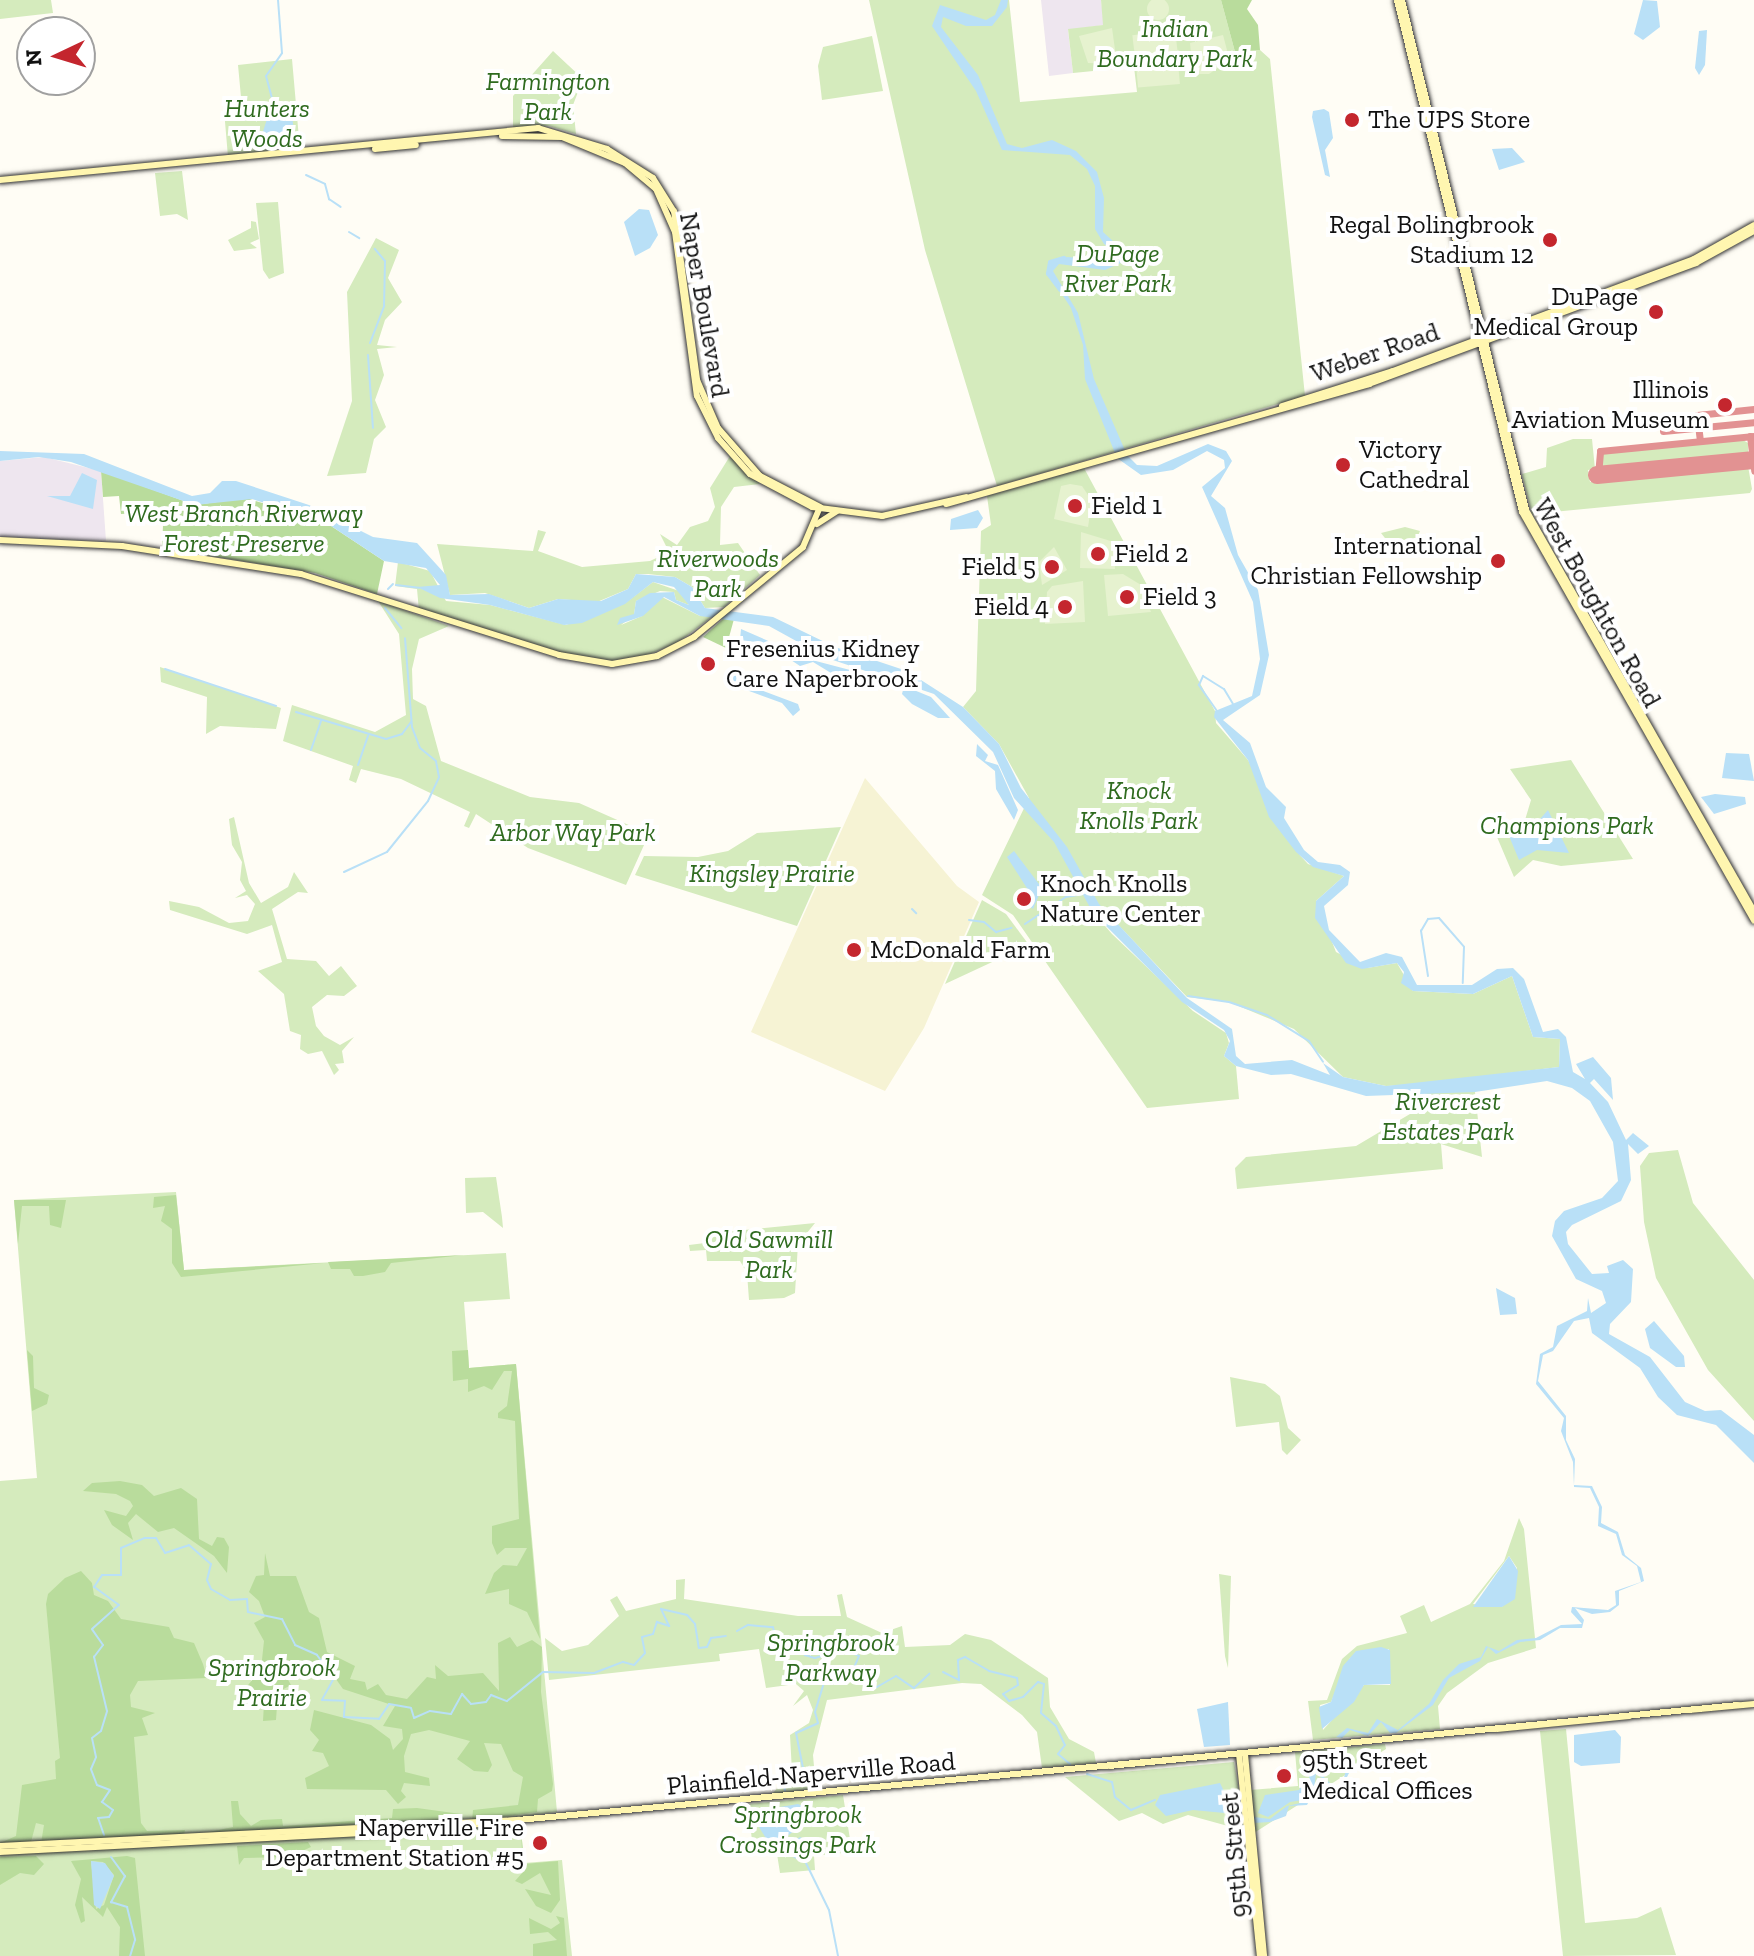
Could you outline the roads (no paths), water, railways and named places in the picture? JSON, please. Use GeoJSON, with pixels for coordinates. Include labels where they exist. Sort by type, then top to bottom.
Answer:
{"type":"FeatureCollection","features":[{"type":"Feature","properties":{"kind":"main road","name":"West Boughton Road"},"geometry":{"type":"LineString","coordinates":[[1399,0],[1529,529],[1754,921]]}},
{"type":"Feature","properties":{"kind":"main road","name":"Naper Boulevard"},"geometry":{"type":"LineString","coordinates":[[0,182],[544,133],[636,170],[661,196],[672,221],[691,377],[712,429],[732,456],[764,484],[804,505],[878,514],[909,512],[966,497]]}},
{"type":"Feature","properties":{"kind":"main road","name":"Weber Road"},"geometry":{"type":"LineString","coordinates":[[1481,341],[1696,263],[1754,228]]}},
{"type":"Feature","properties":{"kind":"main road","name":"Weber Road"},"geometry":{"type":"LineString","coordinates":[[966,497],[1369,384],[1551,311],[1694,259],[1754,228]]}},
{"type":"Feature","properties":{"kind":"main road"},"geometry":{"type":"LineString","coordinates":[[1537,322],[1551,311]]}},
{"type":"Feature","properties":{"kind":"main road","name":"West Boughton Road"},"geometry":{"type":"LineString","coordinates":[[1481,341],[1528,514],[1754,912]]}},
{"type":"Feature","properties":{"kind":"main road"},"geometry":{"type":"LineString","coordinates":[[0,540],[122,546],[310,576],[431,618],[594,663],[657,656],[688,641],[800,550],[814,527],[820,507]]}},
{"type":"Feature","properties":{"kind":"main road"},"geometry":{"type":"LineString","coordinates":[[814,527],[840,511]]}},
{"type":"Feature","properties":{"kind":"main road","name":"Plainfield-Naperville Road"},"geometry":{"type":"LineString","coordinates":[[0,1849],[560,1817],[1754,1704]]}},
{"type":"Feature","properties":{"kind":"main road","name":"Plainfield-Naperville Road"},"geometry":{"type":"LineString","coordinates":[[1109,1766],[1167,1757],[1242,1754]]}},
{"type":"Feature","properties":{"kind":"main road","name":"95th Street"},"geometry":{"type":"LineString","coordinates":[[1242,1754],[1262,1956]]}},
{"type":"Feature","properties":{"kind":"water"},"geometry":{"type":"Polygon","coordinates":[[[1001,0],[1008,0],[1007,7],[992,26],[966,26],[943,17],[941,27],[978,75],[1007,144],[1022,148],[1052,140],[1076,151],[1097,172],[1104,198],[1103,232],[1125,252],[1125,261],[1105,270],[1059,264],[1053,271],[1078,313],[1094,379],[1127,455],[1137,465],[1157,466],[1208,444],[1226,451],[1232,461],[1211,496],[1225,508],[1238,555],[1258,590],[1269,655],[1260,695],[1223,720],[1250,743],[1266,787],[1286,807],[1284,818],[1304,850],[1318,862],[1340,865],[1350,872],[1348,885],[1324,906],[1329,930],[1360,962],[1386,953],[1402,957],[1417,985],[1472,985],[1497,969],[1513,968],[1524,979],[1543,1032],[1558,1029],[1566,1037],[1573,1072],[1585,1079],[1576,1064],[1593,1057],[1611,1078],[1613,1100],[1594,1079],[1590,1083],[1608,1102],[1626,1140],[1633,1133],[1649,1146],[1638,1154],[1628,1144],[1631,1180],[1621,1201],[1572,1225],[1566,1232],[1568,1244],[1592,1274],[1609,1273],[1607,1266],[1623,1260],[1633,1269],[1631,1302],[1610,1324],[1609,1334],[1650,1357],[1685,1402],[1705,1411],[1721,1410],[1754,1435],[1754,1463],[1716,1425],[1677,1415],[1658,1397],[1640,1368],[1592,1333],[1589,1318],[1574,1321],[1553,1351],[1543,1355],[1538,1381],[1566,1416],[1566,1440],[1575,1459],[1574,1485],[1592,1486],[1602,1507],[1601,1523],[1618,1532],[1625,1555],[1641,1568],[1644,1581],[1619,1591],[1619,1605],[1610,1612],[1592,1614],[1575,1608],[1584,1620],[1582,1628],[1560,1628],[1540,1640],[1520,1642],[1496,1654],[1488,1647],[1480,1661],[1449,1678],[1433,1705],[1396,1733],[1390,1733],[1381,1722],[1368,1736],[1350,1730],[1342,1738],[1336,1737],[1347,1728],[1368,1733],[1377,1719],[1398,1730],[1429,1704],[1443,1680],[1459,1664],[1481,1657],[1486,1646],[1499,1651],[1517,1640],[1536,1638],[1561,1625],[1582,1624],[1571,1612],[1572,1607],[1608,1610],[1616,1605],[1615,1591],[1641,1582],[1637,1566],[1622,1555],[1616,1534],[1598,1526],[1599,1507],[1590,1488],[1574,1487],[1573,1462],[1561,1431],[1564,1418],[1536,1384],[1540,1354],[1553,1347],[1557,1326],[1587,1311],[1588,1298],[1591,1313],[1606,1303],[1602,1291],[1576,1279],[1552,1236],[1555,1221],[1564,1211],[1602,1198],[1618,1181],[1613,1142],[1590,1101],[1572,1088],[1547,1081],[1475,1092],[1366,1096],[1291,1074],[1271,1075],[1236,1066],[1224,1056],[1230,1041],[1224,1030],[1182,1002],[1093,913],[1054,842],[1014,798],[993,752],[934,694],[827,658],[769,626],[700,616],[664,597],[643,616],[617,625],[620,618],[634,614],[636,601],[650,593],[674,592],[676,600],[689,605],[674,587],[653,582],[625,604],[582,623],[564,625],[490,605],[440,598],[417,587],[440,585],[426,568],[384,561],[325,522],[252,499],[195,505],[71,462],[39,457],[0,461],[0,451],[84,454],[192,496],[210,493],[222,481],[236,481],[309,505],[373,537],[417,543],[446,575],[450,595],[489,594],[529,608],[558,599],[601,601],[628,589],[636,574],[675,577],[692,587],[705,608],[773,617],[835,647],[907,671],[963,707],[999,744],[1021,788],[1067,847],[1099,904],[1187,998],[1232,1029],[1236,1056],[1245,1064],[1292,1060],[1330,1075],[1323,1063],[1343,1077],[1386,1086],[1559,1067],[1560,1039],[1533,1037],[1512,976],[1473,994],[1413,991],[1401,983],[1404,972],[1397,963],[1362,969],[1346,963],[1315,918],[1316,901],[1344,876],[1313,867],[1296,852],[1269,817],[1248,760],[1214,717],[1215,711],[1252,696],[1260,659],[1253,602],[1202,487],[1225,468],[1224,460],[1207,451],[1173,470],[1141,475],[1117,458],[1085,379],[1083,345],[1071,308],[1048,273],[1050,262],[1067,257],[1119,261],[1121,255],[1104,244],[1095,229],[1095,186],[1087,169],[1070,155],[1002,150],[976,91],[932,26],[940,5],[986,20],[995,15],[1001,0]]]}},
{"type":"Feature","properties":{"kind":"water"},"geometry":{"type":"Polygon","coordinates":[[[1643,0],[1657,1],[1660,27],[1643,40],[1634,34],[1643,0]]]}},
{"type":"Feature","properties":{"kind":"water"},"geometry":{"type":"Polygon","coordinates":[[[1707,30],[1705,65],[1699,75],[1695,68],[1699,31],[1707,30]]]}},
{"type":"Feature","properties":{"kind":"water"},"geometry":{"type":"Polygon","coordinates":[[[272,103],[291,108],[294,131],[288,140],[261,138],[272,103]]]}},
{"type":"Feature","properties":{"kind":"water"},"geometry":{"type":"Polygon","coordinates":[[[1324,109],[1329,112],[1333,138],[1325,150],[1330,177],[1325,175],[1312,117],[1313,111],[1324,109]]]}},
{"type":"Feature","properties":{"kind":"water"},"geometry":{"type":"Polygon","coordinates":[[[1512,148],[1525,162],[1499,170],[1492,149],[1512,148]]]}},
{"type":"Feature","properties":{"kind":"water"},"geometry":{"type":"Polygon","coordinates":[[[639,209],[649,210],[658,235],[650,248],[635,256],[624,222],[639,209]]]}},
{"type":"Feature","properties":{"kind":"water"},"geometry":{"type":"Polygon","coordinates":[[[82,473],[97,480],[93,509],[47,496],[70,496],[82,473]]]}},
{"type":"Feature","properties":{"kind":"water"},"geometry":{"type":"Polygon","coordinates":[[[978,510],[983,518],[977,528],[950,530],[951,519],[978,510]]]}},
{"type":"Feature","properties":{"kind":"water"},"geometry":{"type":"Polygon","coordinates":[[[741,629],[812,660],[850,670],[857,676],[849,684],[813,662],[800,666],[765,643],[740,640],[741,629]]]}},
{"type":"Feature","properties":{"kind":"water"},"geometry":{"type":"Polygon","coordinates":[[[732,671],[758,689],[798,704],[800,710],[793,716],[782,703],[733,685],[728,681],[732,671]]]}},
{"type":"Feature","properties":{"kind":"water"},"geometry":{"type":"Polygon","coordinates":[[[904,686],[931,697],[950,718],[938,718],[912,704],[902,694],[904,686]]]}},
{"type":"Feature","properties":{"kind":"water"},"geometry":{"type":"Polygon","coordinates":[[[977,744],[988,755],[985,761],[998,765],[1018,810],[1014,820],[996,789],[995,771],[976,756],[977,744]]]}},
{"type":"Feature","properties":{"kind":"water"},"geometry":{"type":"Polygon","coordinates":[[[1726,753],[1749,754],[1754,781],[1722,778],[1726,753]]]}},
{"type":"Feature","properties":{"kind":"water"},"geometry":{"type":"Polygon","coordinates":[[[1715,794],[1745,797],[1746,804],[1714,814],[1701,797],[1715,794]]]}},
{"type":"Feature","properties":{"kind":"water"},"geometry":{"type":"Polygon","coordinates":[[[1548,810],[1569,853],[1537,850],[1519,860],[1509,836],[1524,837],[1548,810]]]}},
{"type":"Feature","properties":{"kind":"water"},"geometry":{"type":"Polygon","coordinates":[[[1014,851],[1042,888],[1033,909],[1028,905],[1030,893],[1007,857],[1014,851]]]}},
{"type":"Feature","properties":{"kind":"water"},"geometry":{"type":"Polygon","coordinates":[[[1496,1288],[1515,1298],[1517,1314],[1500,1315],[1496,1288]]]}},
{"type":"Feature","properties":{"kind":"water"},"geometry":{"type":"Polygon","coordinates":[[[1654,1321],[1684,1356],[1685,1367],[1676,1367],[1650,1348],[1645,1329],[1654,1321]]]}},
{"type":"Feature","properties":{"kind":"water"},"geometry":{"type":"Polygon","coordinates":[[[1509,1556],[1518,1571],[1515,1599],[1502,1607],[1473,1607],[1509,1556]]]}},
{"type":"Feature","properties":{"kind":"water"},"geometry":{"type":"Polygon","coordinates":[[[1381,1647],[1390,1650],[1391,1684],[1364,1685],[1354,1702],[1322,1729],[1319,1707],[1331,1702],[1343,1666],[1356,1651],[1381,1647]]]}},
{"type":"Feature","properties":{"kind":"water"},"geometry":{"type":"Polygon","coordinates":[[[1228,1702],[1230,1745],[1204,1747],[1197,1709],[1228,1702]]]}},
{"type":"Feature","properties":{"kind":"water"},"geometry":{"type":"Polygon","coordinates":[[[1615,1730],[1621,1737],[1620,1763],[1581,1766],[1574,1762],[1574,1735],[1615,1730]]]}},
{"type":"Feature","properties":{"kind":"water"},"geometry":{"type":"Polygon","coordinates":[[[1344,1750],[1350,1771],[1345,1781],[1336,1790],[1316,1773],[1314,1791],[1307,1805],[1289,1806],[1286,1816],[1270,1822],[1254,1823],[1254,1817],[1270,1819],[1287,1806],[1305,1802],[1310,1793],[1303,1800],[1290,1802],[1268,1817],[1258,1813],[1265,1795],[1299,1790],[1304,1781],[1311,1790],[1309,1776],[1316,1769],[1335,1788],[1343,1782],[1347,1765],[1338,1751],[1344,1750]]]}},
{"type":"Feature","properties":{"kind":"water"},"geometry":{"type":"Polygon","coordinates":[[[1220,1783],[1235,1814],[1193,1810],[1166,1816],[1155,1805],[1160,1795],[1220,1783]]]}},
{"type":"Feature","properties":{"kind":"water"},"geometry":{"type":"Polygon","coordinates":[[[798,1804],[807,1808],[808,1821],[783,1839],[787,1845],[800,1837],[808,1841],[800,1861],[770,1845],[756,1822],[762,1810],[798,1804]]]}},
{"type":"Feature","properties":{"kind":"water"},"geometry":{"type":"Polygon","coordinates":[[[91,1861],[105,1863],[114,1876],[100,1909],[94,1905],[91,1861]]]}},
{"type":"Feature","properties":{"kind":"waterway"},"geometry":{"type":"LineString","coordinates":[[273,102],[266,76],[282,53],[278,0]]}},
{"type":"Feature","properties":{"kind":"waterway"},"geometry":{"type":"LineString","coordinates":[[306,175],[325,184],[329,199],[341,207]]}},
{"type":"Feature","properties":{"kind":"waterway"},"geometry":{"type":"LineString","coordinates":[[349,232],[359,238]]}},
{"type":"Feature","properties":{"kind":"waterway"},"geometry":{"type":"LineString","coordinates":[[370,343],[384,306],[385,261],[375,249]]}},
{"type":"Feature","properties":{"kind":"waterway"},"geometry":{"type":"LineString","coordinates":[[1060,289],[1048,273],[1050,262],[1063,258]]}},
{"type":"Feature","properties":{"kind":"waterway"},"geometry":{"type":"LineString","coordinates":[[368,355],[373,428]]}},
{"type":"Feature","properties":{"kind":"waterway"},"geometry":{"type":"LineString","coordinates":[[388,589],[393,584]]}},
{"type":"Feature","properties":{"kind":"waterway"},"geometry":{"type":"LineString","coordinates":[[396,585],[419,588]]}},
{"type":"Feature","properties":{"kind":"waterway"},"geometry":{"type":"LineString","coordinates":[[385,608],[401,628]]}},
{"type":"Feature","properties":{"kind":"waterway"},"geometry":{"type":"LineString","coordinates":[[344,872],[387,852],[428,801],[439,777],[436,761],[420,748],[412,727],[405,638]]}},
{"type":"Feature","properties":{"kind":"waterway"},"geometry":{"type":"LineString","coordinates":[[165,669],[276,706]]}},
{"type":"Feature","properties":{"kind":"waterway"},"geometry":{"type":"LineString","coordinates":[[1217,711],[1199,685],[1203,676],[1224,689],[1233,704]]}},
{"type":"Feature","properties":{"kind":"waterway"},"geometry":{"type":"LineString","coordinates":[[296,712],[386,739],[402,734],[411,722]]}},
{"type":"Feature","properties":{"kind":"waterway"},"geometry":{"type":"LineString","coordinates":[[311,750],[321,721]]}},
{"type":"Feature","properties":{"kind":"waterway"},"geometry":{"type":"LineString","coordinates":[[358,765],[368,736]]}},
{"type":"Feature","properties":{"kind":"waterway"},"geometry":{"type":"LineString","coordinates":[[1025,924],[1066,897],[1083,894]]}},
{"type":"Feature","properties":{"kind":"waterway"},"geometry":{"type":"LineString","coordinates":[[912,909],[916,913]]}},
{"type":"Feature","properties":{"kind":"waterway"},"geometry":{"type":"LineString","coordinates":[[1428,976],[1421,931],[1428,919],[1439,918],[1464,947],[1463,983]]}},
{"type":"Feature","properties":{"kind":"waterway"},"geometry":{"type":"LineString","coordinates":[[969,920],[984,922],[996,932],[1011,928]]}},
{"type":"Feature","properties":{"kind":"waterway"},"geometry":{"type":"LineString","coordinates":[[1188,996],[1229,1002],[1267,1015],[1309,1041],[1323,1062]]}},
{"type":"Feature","properties":{"kind":"waterway"},"geometry":{"type":"LineString","coordinates":[[104,1835],[98,1818],[109,1817],[113,1810],[102,1802],[110,1790],[97,1785],[91,1769],[96,1757],[92,1738],[101,1731],[107,1711],[94,1657],[103,1645],[92,1629],[119,1605],[94,1587],[102,1575],[121,1575],[121,1548],[145,1538],[156,1538],[165,1553],[189,1545],[211,1564],[207,1580],[211,1589],[230,1600],[247,1599],[248,1612],[282,1619],[295,1645],[317,1655],[334,1678],[322,1700],[345,1701],[344,1717],[379,1719],[389,1704],[411,1708],[414,1718],[430,1711],[451,1714],[462,1694],[471,1704],[486,1702],[491,1695],[507,1701],[543,1672],[594,1673],[623,1662],[634,1665],[645,1653],[642,1637],[653,1634],[657,1622],[669,1626],[661,1609],[687,1615],[695,1624],[699,1648],[707,1647],[711,1638],[726,1636]]}},
{"type":"Feature","properties":{"kind":"waterway"},"geometry":{"type":"LineString","coordinates":[[737,1631],[748,1625],[773,1627],[779,1653],[800,1639],[805,1655],[815,1658],[822,1656],[828,1640],[843,1635],[845,1650],[859,1656],[854,1668]]}},
{"type":"Feature","properties":{"kind":"waterway"},"geometry":{"type":"LineString","coordinates":[[943,1672],[959,1680],[958,1660],[965,1657],[989,1671],[1017,1678],[1018,1685],[1003,1694],[1009,1701],[1023,1697],[1038,1682],[1044,1684],[1041,1713],[1056,1726],[1065,1745],[1058,1754],[1070,1764]]}},
{"type":"Feature","properties":{"kind":"waterway"},"geometry":{"type":"LineString","coordinates":[[785,1791],[784,1780],[804,1773],[796,1733],[818,1723],[815,1712],[824,1683],[842,1671],[840,1668],[853,1668]]}},
{"type":"Feature","properties":{"kind":"waterway"},"geometry":{"type":"LineString","coordinates":[[854,1669],[857,1677],[877,1687],[896,1676],[914,1688],[929,1674]]}},
{"type":"Feature","properties":{"kind":"waterway"},"geometry":{"type":"LineString","coordinates":[[1087,1774],[1112,1782],[1115,1797],[1131,1810],[1155,1800]]}},
{"type":"Feature","properties":{"kind":"waterway"},"geometry":{"type":"LineString","coordinates":[[111,1857],[125,1876],[111,1902],[127,1907],[135,1940],[130,1956]]}},
{"type":"Feature","properties":{"kind":"waterway"},"geometry":{"type":"LineString","coordinates":[[804,1859],[829,1910],[838,1956]]}},
{"type":"Feature","properties":{"kind":"place","name":"The UPS Store"},"geometry":{"type":"Point","coordinates":[1352,120]}},
{"type":"Feature","properties":{"kind":"place","name":"Regal Bolingbrook Stadium 12"},"geometry":{"type":"Point","coordinates":[1550,240]}},
{"type":"Feature","properties":{"kind":"place","name":"DuPage Medical Group"},"geometry":{"type":"Point","coordinates":[1656,312]}},
{"type":"Feature","properties":{"kind":"place","name":"Illinois Aviation Museum"},"geometry":{"type":"Point","coordinates":[1725,405]}},
{"type":"Feature","properties":{"kind":"place","name":"Victory Cathedral"},"geometry":{"type":"Point","coordinates":[1343,465]}},
{"type":"Feature","properties":{"kind":"place","name":"Field 1"},"geometry":{"type":"Point","coordinates":[1075,506]}},
{"type":"Feature","properties":{"kind":"place","name":"Field 2"},"geometry":{"type":"Point","coordinates":[1098,554]}},
{"type":"Feature","properties":{"kind":"place","name":"International Christian Fellowship"},"geometry":{"type":"Point","coordinates":[1498,561]}},
{"type":"Feature","properties":{"kind":"place","name":"Field 5"},"geometry":{"type":"Point","coordinates":[1052,567]}},
{"type":"Feature","properties":{"kind":"place","name":"Field 3"},"geometry":{"type":"Point","coordinates":[1127,597]}},
{"type":"Feature","properties":{"kind":"place","name":"Field 4"},"geometry":{"type":"Point","coordinates":[1065,607]}},
{"type":"Feature","properties":{"kind":"place","name":"Fresenius Kidney Care Naperbrook"},"geometry":{"type":"Point","coordinates":[708,664]}},
{"type":"Feature","properties":{"kind":"place","name":"Knoch Knolls Nature Center"},"geometry":{"type":"Point","coordinates":[1024,899]}},
{"type":"Feature","properties":{"kind":"place","name":"McDonald Farm"},"geometry":{"type":"Point","coordinates":[854,950]}},
{"type":"Feature","properties":{"kind":"place","name":"95th Street Medical Offices"},"geometry":{"type":"Point","coordinates":[1284,1776]}},
{"type":"Feature","properties":{"kind":"place","name":"Naperville Fire Department Station #5"},"geometry":{"type":"Point","coordinates":[540,1843]}},
{"type":"Feature","properties":{"kind":"park label","name":"Indian Boundary Park"},"geometry":{"type":"Point","coordinates":[1175,44]}},
{"type":"Feature","properties":{"kind":"park label","name":"Farmington Park"},"geometry":{"type":"Point","coordinates":[548,97]}},
{"type":"Feature","properties":{"kind":"park label","name":"Hunters Woods"},"geometry":{"type":"Point","coordinates":[267,124]}},
{"type":"Feature","properties":{"kind":"park label","name":"DuPage River Park"},"geometry":{"type":"Point","coordinates":[1118,269]}},
{"type":"Feature","properties":{"kind":"park label","name":"West Branch Riverway Forest Preserve"},"geometry":{"type":"Point","coordinates":[244,529]}},
{"type":"Feature","properties":{"kind":"park label","name":"Riverwoods Park"},"geometry":{"type":"Point","coordinates":[718,574]}},
{"type":"Feature","properties":{"kind":"park label","name":"Knock Knolls Park"},"geometry":{"type":"Point","coordinates":[1139,806]}},
{"type":"Feature","properties":{"kind":"park label","name":"Champions Park"},"geometry":{"type":"Point","coordinates":[1567,826]}},
{"type":"Feature","properties":{"kind":"park label","name":"Arbor Way Park"},"geometry":{"type":"Point","coordinates":[573,833]}},
{"type":"Feature","properties":{"kind":"park label","name":"Kingsley Prairie"},"geometry":{"type":"Point","coordinates":[772,874]}},
{"type":"Feature","properties":{"kind":"park label","name":"Rivercrest Estates Park"},"geometry":{"type":"Point","coordinates":[1448,1117]}},
{"type":"Feature","properties":{"kind":"park label","name":"Old Sawmill Park"},"geometry":{"type":"Point","coordinates":[769,1255]}},
{"type":"Feature","properties":{"kind":"park label","name":"Springbrook Parkway"},"geometry":{"type":"Point","coordinates":[831,1658]}},
{"type":"Feature","properties":{"kind":"park label","name":"Springbrook Prairie"},"geometry":{"type":"Point","coordinates":[272,1683]}},
{"type":"Feature","properties":{"kind":"park label","name":"Springbrook Crossings Park"},"geometry":{"type":"Point","coordinates":[798,1830]}}]}
